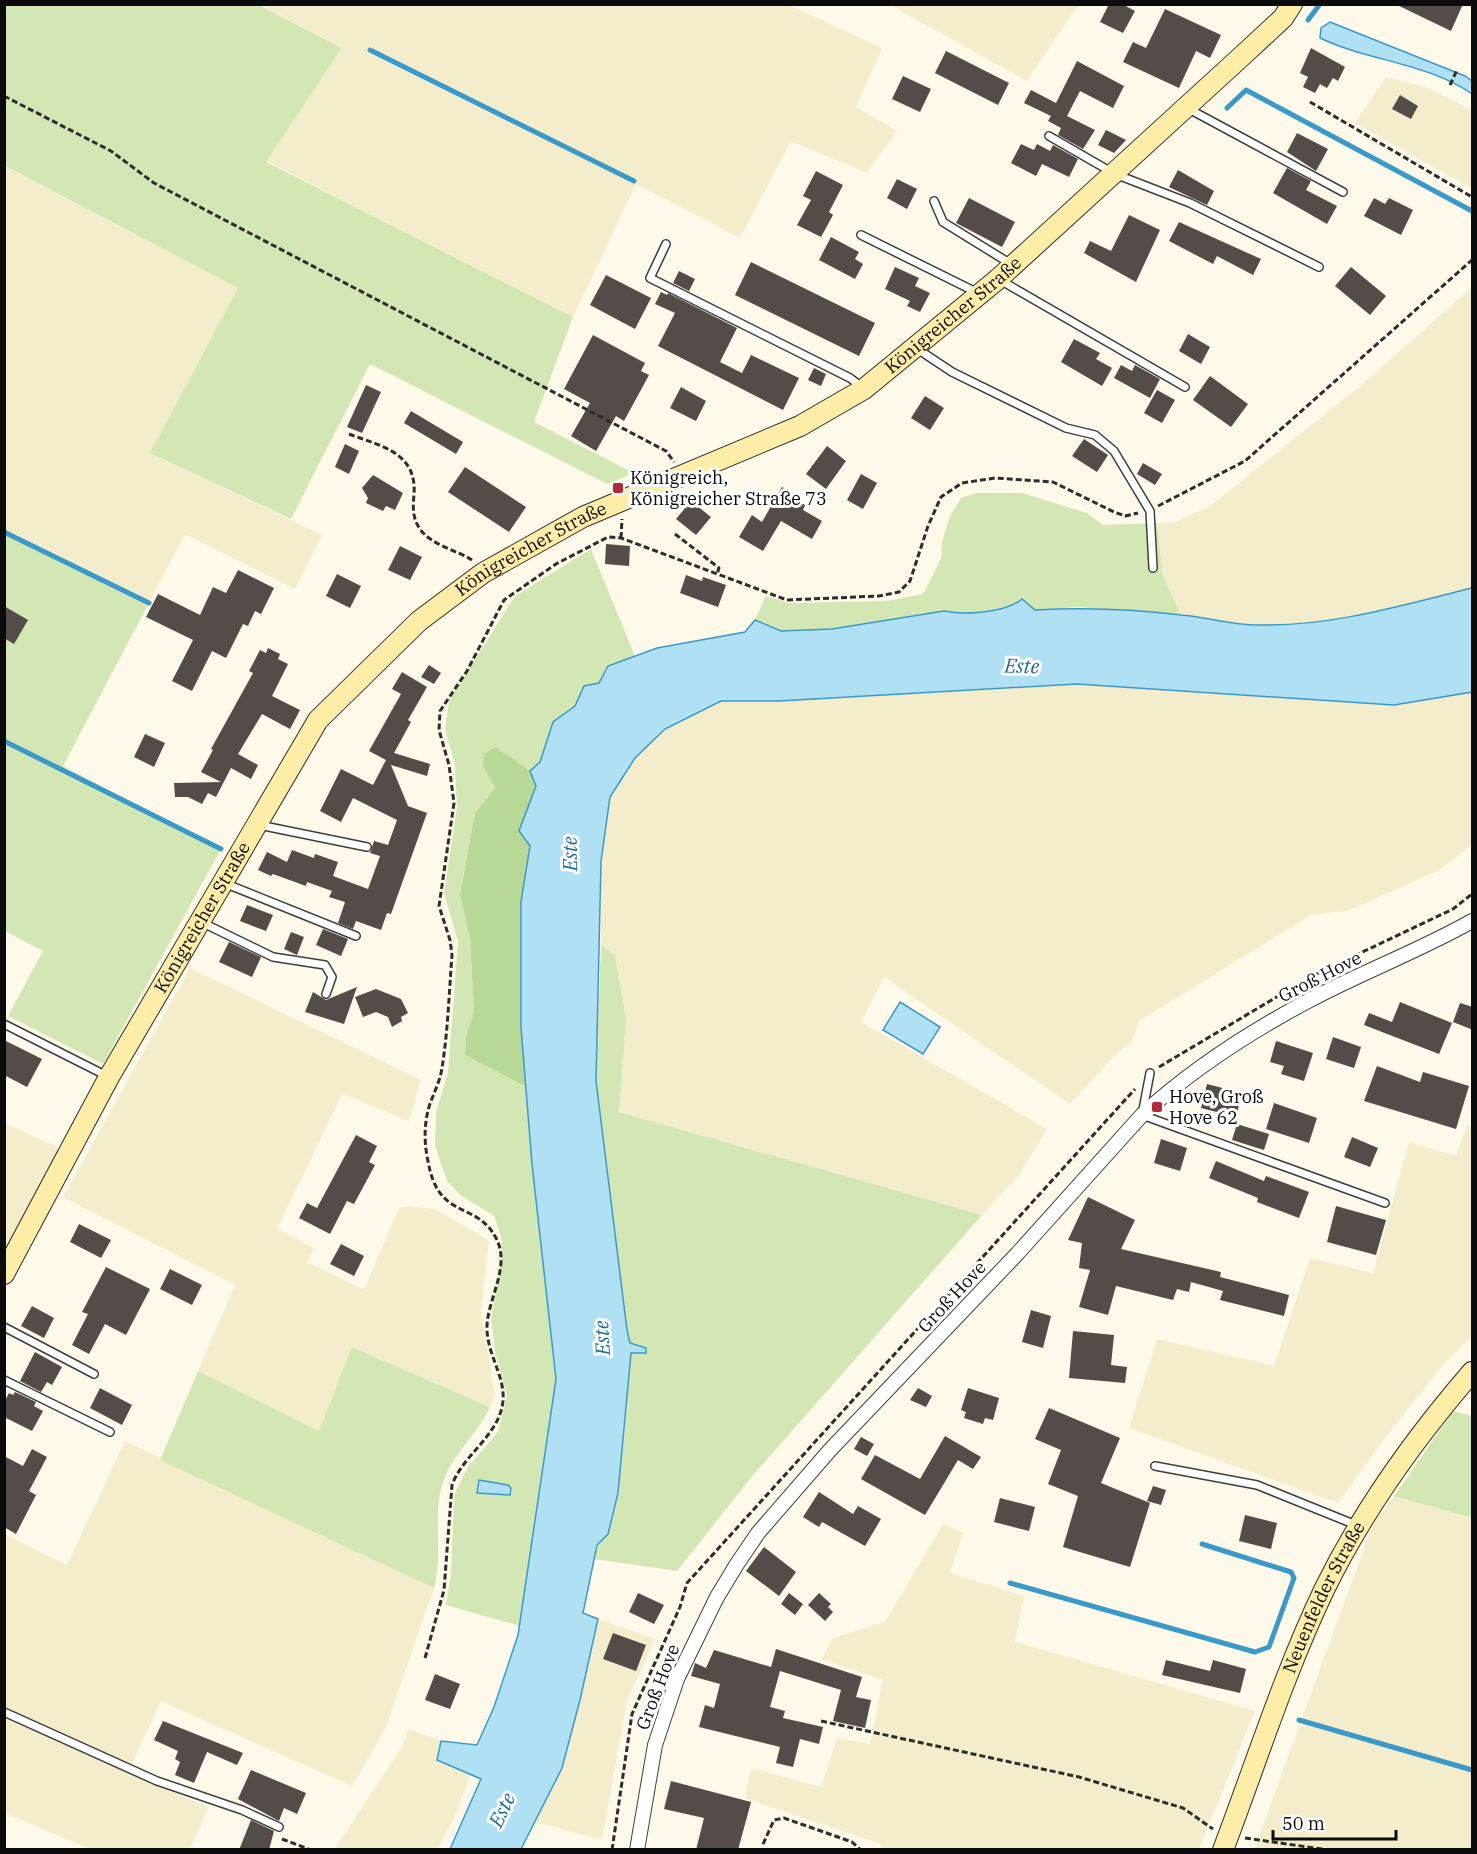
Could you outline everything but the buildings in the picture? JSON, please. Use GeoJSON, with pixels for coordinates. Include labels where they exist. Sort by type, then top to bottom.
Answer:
{"type":"FeatureCollection","features":[{"type":"Feature","properties":{"kind":"street","name":"Königreicher Straße"},"geometry":{"type":"LineString","coordinates":[[4,1274],[109,1077],[318,720],[420,621],[483,573],[583,517],[800,426],[864,389],[1014,265],[1283,18],[1292,4]]}},
{"type":"Feature","properties":{"kind":"street","name":"Groß Hove"},"geometry":{"type":"LineString","coordinates":[[637,1850],[655,1745],[677,1679],[717,1597],[742,1556],[758,1533],[830,1450],[1017,1254],[1142,1115],[1164,1095],[1237,1042],[1308,1001],[1425,947],[1473,921]]}},
{"type":"Feature","properties":{"kind":"street","name":"Neuenfelder Straße"},"geometry":{"type":"LineString","coordinates":[[1226,1842],[1303,1637],[1324,1589],[1359,1526],[1399,1466],[1473,1372]]}},
{"type":"Feature","properties":{"kind":"lane"},"geometry":{"type":"LineString","coordinates":[[1187,108],[1343,192]]}},
{"type":"Feature","properties":{"kind":"lane"},"geometry":{"type":"LineString","coordinates":[[1049,136],[1114,174],[1190,203],[1319,267]]}},
{"type":"Feature","properties":{"kind":"lane"},"geometry":{"type":"LineString","coordinates":[[934,201],[943,222],[1014,265]]}},
{"type":"Feature","properties":{"kind":"lane"},"geometry":{"type":"LineString","coordinates":[[861,235],[981,294]]}},
{"type":"Feature","properties":{"kind":"lane"},"geometry":{"type":"LineString","coordinates":[[666,244],[650,278],[850,378],[864,389]]}},
{"type":"Feature","properties":{"kind":"lane"},"geometry":{"type":"LineString","coordinates":[[998,279],[1185,387]]}},
{"type":"Feature","properties":{"kind":"lane"},"geometry":{"type":"LineString","coordinates":[[916,348],[952,372],[1066,428],[1095,435],[1114,451],[1150,511],[1153,568]]}},
{"type":"Feature","properties":{"kind":"lane"},"geometry":{"type":"LineString","coordinates":[[256,824],[367,847]]}},
{"type":"Feature","properties":{"kind":"lane"},"geometry":{"type":"LineString","coordinates":[[222,882],[356,936]]}},
{"type":"Feature","properties":{"kind":"lane"},"geometry":{"type":"LineString","coordinates":[[199,921],[273,957],[325,965],[333,977],[327,994]]}},
{"type":"Feature","properties":{"kind":"lane"},"geometry":{"type":"LineString","coordinates":[[4,1024],[109,1077]]}},
{"type":"Feature","properties":{"kind":"lane"},"geometry":{"type":"LineString","coordinates":[[1150,1073],[1142,1115],[1385,1203]]}},
{"type":"Feature","properties":{"kind":"lane"},"geometry":{"type":"LineString","coordinates":[[4,1327],[94,1374]]}},
{"type":"Feature","properties":{"kind":"lane"},"geometry":{"type":"LineString","coordinates":[[4,1380],[111,1432]]}},
{"type":"Feature","properties":{"kind":"lane"},"geometry":{"type":"LineString","coordinates":[[1155,1466],[1257,1485],[1359,1526]]}},
{"type":"Feature","properties":{"kind":"lane"},"geometry":{"type":"LineString","coordinates":[[4,1712],[157,1781],[242,1810],[279,1827]]}},
{"type":"Feature","properties":{"kind":"path"},"geometry":{"type":"LineString","coordinates":[[1450,86],[1457,70]]}},
{"type":"Feature","properties":{"kind":"path"},"geometry":{"type":"LineString","coordinates":[[4,96],[111,151],[154,183],[666,451],[683,476]]}},
{"type":"Feature","properties":{"kind":"path"},"geometry":{"type":"LineString","coordinates":[[1310,102],[1473,196]]}},
{"type":"Feature","properties":{"kind":"path"},"geometry":{"type":"LineString","coordinates":[[426,1658],[444,1590],[452,1485],[456,1476],[492,1429],[504,1402],[503,1387],[489,1347],[486,1324],[500,1269],[498,1240],[486,1223],[446,1201],[440,1194],[430,1173],[426,1141],[429,1108],[442,1069],[452,955],[450,940],[439,906],[454,803],[449,765],[439,730],[440,711],[467,671],[504,600],[556,564],[608,537],[621,538],[787,600],[879,596],[899,592],[910,581],[928,526],[941,497],[962,483],[995,478],[1053,482],[1125,516],[1150,511],[1245,461],[1473,260]]}},
{"type":"Feature","properties":{"kind":"path"},"geometry":{"type":"LineString","coordinates":[[349,434],[397,453],[410,468],[414,488],[412,513],[420,529],[430,538],[471,559],[483,573]]}},
{"type":"Feature","properties":{"kind":"path"},"geometry":{"type":"LineString","coordinates":[[675,534],[719,568],[717,574]]}},
{"type":"Feature","properties":{"kind":"path"},"geometry":{"type":"LineString","coordinates":[[612,1850],[632,1714],[680,1607],[687,1582]]}},
{"type":"Feature","properties":{"kind":"path"},"geometry":{"type":"LineString","coordinates":[[821,1721],[1079,1777],[1183,1808],[1216,1831],[1226,1842],[1329,1850]]}},
{"type":"Feature","properties":{"kind":"path"},"geometry":{"type":"LineString","coordinates":[[763,1844],[774,1820],[784,1818],[852,1842],[861,1850]]}},
{"type":"Feature","properties":{"kind":"path"},"geometry":{"type":"LineString","coordinates":[[279,1838],[311,1850]]}},
{"type":"Feature","properties":{"kind":"shaded area"},"geometry":{"type":"Polygon","coordinates":[[[261,5],[789,5],[882,48],[856,107],[897,131],[867,173],[791,141],[740,238],[636,184],[573,317],[266,161],[342,48],[261,5]]]}},
{"type":"Feature","properties":{"kind":"shaded area"},"geometry":{"type":"Polygon","coordinates":[[[890,5],[1078,5],[1027,81],[890,5]]]}},
{"type":"Feature","properties":{"kind":"shaded area"},"geometry":{"type":"Polygon","coordinates":[[[1386,77],[1425,87],[1472,110],[1472,189],[1355,123],[1386,77]]]}},
{"type":"Feature","properties":{"kind":"shaded area"},"geometry":{"type":"Polygon","coordinates":[[[4,166],[238,288],[150,453],[322,535],[295,589],[185,534],[149,603],[5,532],[4,166]]]}},
{"type":"Feature","properties":{"kind":"shaded area"},"geometry":{"type":"Polygon","coordinates":[[[1472,287],[1472,588],[1405,605],[1300,625],[1255,625],[1181,615],[1163,576],[1157,523],[1172,523],[1209,507],[1365,382],[1472,287]]]}},
{"type":"Feature","properties":{"kind":"shaded area"},"geometry":{"type":"Polygon","coordinates":[[[1077,684],[1394,705],[1472,692],[1472,845],[1439,870],[1350,910],[1311,915],[1139,1021],[1132,1042],[1118,1052],[1070,1104],[884,977],[861,1022],[1047,1129],[1018,1176],[982,1215],[618,1112],[626,1019],[615,955],[601,945],[601,861],[610,797],[635,758],[665,729],[721,701],[779,701],[1077,684]]]}},
{"type":"Feature","properties":{"kind":"shaded area"},"geometry":{"type":"Polygon","coordinates":[[[190,968],[421,1080],[409,1121],[342,1094],[277,1229],[314,1248],[307,1262],[364,1290],[399,1208],[408,1206],[434,1209],[489,1240],[481,1312],[495,1396],[490,1407],[353,1347],[319,1431],[198,1371],[235,1285],[63,1197],[190,968]]]}},
{"type":"Feature","properties":{"kind":"shaded area"},"geometry":{"type":"Polygon","coordinates":[[[5,1123],[61,1149],[5,1252],[5,1123]]]}},
{"type":"Feature","properties":{"kind":"shaded area"},"geometry":{"type":"Polygon","coordinates":[[[1467,1125],[1472,1127],[1472,1336],[1443,1365],[1389,1432],[1338,1503],[1129,1428],[1157,1339],[1274,1366],[1310,1258],[1373,1273],[1409,1142],[1456,1156],[1467,1125]]]}},
{"type":"Feature","properties":{"kind":"shaded area"},"geometry":{"type":"Polygon","coordinates":[[[125,1441],[434,1588],[386,1727],[352,1786],[161,1701],[127,1774],[209,1807],[190,1849],[90,1849],[5,1813],[4,1534],[67,1565],[125,1441]]]}},
{"type":"Feature","properties":{"kind":"shaded area"},"geometry":{"type":"Polygon","coordinates":[[[1394,1496],[1472,1518],[1472,1849],[1254,1850],[1373,1524],[1394,1496]]]}},
{"type":"Feature","properties":{"kind":"shaded area"},"geometry":{"type":"Polygon","coordinates":[[[943,1524],[963,1533],[950,1573],[1024,1596],[1015,1642],[1255,1711],[1199,1849],[880,1849],[881,1844],[745,1798],[751,1768],[821,1787],[837,1738],[870,1744],[883,1680],[822,1659],[833,1638],[885,1622],[943,1524]]]}},
{"type":"Feature","properties":{"kind":"shaded area"},"geometry":{"type":"Polygon","coordinates":[[[598,1619],[655,1639],[627,1701],[602,1840],[535,1822],[562,1768],[598,1619]]]}},
{"type":"Feature","properties":{"kind":"shaded area"},"geometry":{"type":"Polygon","coordinates":[[[408,1729],[441,1741],[437,1760],[471,1773],[454,1819],[437,1849],[334,1850],[403,1745],[408,1729]]]}},
{"type":"Feature","properties":{"kind":"green space"},"geometry":{"type":"Polygon","coordinates":[[[4,5],[259,5],[342,48],[266,162],[573,317],[534,422],[634,473],[607,484],[370,364],[291,519],[150,453],[238,288],[5,166],[4,5]]]}},
{"type":"Feature","properties":{"kind":"green space"},"geometry":{"type":"Polygon","coordinates":[[[976,493],[1022,493],[1087,513],[1103,525],[1157,523],[1163,576],[1181,615],[1078,607],[1035,610],[1015,605],[962,615],[944,611],[832,629],[781,631],[755,620],[766,596],[788,603],[886,601],[923,594],[941,559],[942,542],[950,516],[961,498],[976,493]]]}},
{"type":"Feature","properties":{"kind":"green space"},"geometry":{"type":"Polygon","coordinates":[[[4,532],[149,603],[63,766],[221,849],[103,1064],[8,1016],[43,951],[5,931],[4,532]]]}},
{"type":"Feature","properties":{"kind":"green space"},"geometry":{"type":"Polygon","coordinates":[[[591,549],[635,656],[608,666],[599,684],[584,686],[575,706],[553,722],[540,762],[530,771],[496,747],[483,767],[495,788],[475,813],[460,893],[470,939],[474,1013],[466,1035],[465,1055],[526,1087],[556,1379],[520,1626],[446,1605],[451,1574],[454,1495],[468,1467],[498,1432],[507,1396],[495,1351],[491,1319],[501,1263],[502,1240],[494,1216],[460,1195],[447,1181],[435,1146],[436,1112],[448,1073],[458,942],[444,893],[457,807],[455,765],[445,729],[449,701],[515,596],[591,549]]]}},
{"type":"Feature","properties":{"kind":"green space"},"geometry":{"type":"Polygon","coordinates":[[[496,747],[530,771],[536,786],[519,831],[530,846],[521,902],[521,1027],[526,1087],[465,1055],[466,1035],[474,1012],[470,939],[460,894],[475,813],[495,788],[483,767],[484,754],[496,747]]]}},
{"type":"Feature","properties":{"kind":"green space"},"geometry":{"type":"Polygon","coordinates":[[[601,945],[615,955],[626,1019],[619,1112],[982,1215],[754,1474],[677,1571],[594,1559],[598,1545],[608,1534],[624,1438],[631,1353],[646,1353],[645,1347],[630,1343],[627,1330],[596,1081],[601,945]]]}},
{"type":"Feature","properties":{"kind":"green space"},"geometry":{"type":"Polygon","coordinates":[[[352,1347],[490,1407],[451,1464],[442,1486],[438,1509],[438,1562],[434,1588],[160,1460],[198,1371],[319,1431],[352,1347]]]}},
{"type":"Feature","properties":{"kind":"green space"},"geometry":{"type":"Polygon","coordinates":[[[1453,1411],[1472,1416],[1472,1518],[1394,1496],[1453,1411]]]}},
{"type":"Feature","properties":{"kind":"water"},"geometry":{"type":"Polygon","coordinates":[[[1330,22],[1465,76],[1472,81],[1472,94],[1436,75],[1339,46],[1320,38],[1321,28],[1330,22]]]}},
{"type":"Feature","properties":{"kind":"water","name":"Este"},"geometry":{"type":"Polygon","coordinates":[[[1472,588],[1472,692],[1394,705],[1077,684],[779,701],[721,701],[665,729],[635,758],[610,797],[601,861],[596,1081],[627,1330],[630,1343],[646,1348],[646,1353],[631,1353],[618,1493],[608,1534],[597,1545],[583,1613],[598,1619],[562,1768],[521,1849],[450,1849],[481,1779],[437,1760],[441,1741],[477,1745],[494,1707],[518,1635],[556,1379],[532,1164],[521,1027],[521,902],[530,846],[519,831],[536,786],[530,771],[540,762],[553,722],[575,706],[584,686],[599,683],[608,666],[657,648],[745,632],[755,620],[781,631],[832,629],[944,611],[973,613],[996,610],[1015,604],[1022,599],[1035,610],[1126,610],[1190,616],[1248,625],[1284,625],[1366,614],[1472,588]]]}},
{"type":"Feature","properties":{"kind":"water"},"geometry":{"type":"Polygon","coordinates":[[[900,1002],[940,1027],[923,1054],[883,1030],[900,1002]]]}},
{"type":"Feature","properties":{"kind":"water"},"geometry":{"type":"Polygon","coordinates":[[[479,1480],[508,1485],[511,1488],[510,1495],[477,1493],[479,1480]]]}},
{"type":"Feature","properties":{"kind":"waterway"},"geometry":{"type":"LineString","coordinates":[[1308,20],[1320,4]]}},
{"type":"Feature","properties":{"kind":"waterway"},"geometry":{"type":"LineString","coordinates":[[370,50],[634,181]]}},
{"type":"Feature","properties":{"kind":"waterway"},"geometry":{"type":"LineString","coordinates":[[1227,108],[1246,90],[1472,211]]}},
{"type":"Feature","properties":{"kind":"waterway"},"geometry":{"type":"LineString","coordinates":[[4,532],[149,603]]}},
{"type":"Feature","properties":{"kind":"waterway"},"geometry":{"type":"LineString","coordinates":[[4,741],[221,849]]}},
{"type":"Feature","properties":{"kind":"waterway"},"geometry":{"type":"LineString","coordinates":[[1010,1583],[1255,1652],[1269,1647],[1294,1578],[1291,1572],[1202,1544]]}},
{"type":"Feature","properties":{"kind":"waterway"},"geometry":{"type":"LineString","coordinates":[[1299,1720],[1472,1770]]}},
{"type":"Feature","properties":{"kind":"place","name":"Königreich, Königreicher Straße 73"},"geometry":{"type":"Point","coordinates":[618,488]}},
{"type":"Feature","properties":{"kind":"place","name":"Hove, Groß Hove 62"},"geometry":{"type":"Point","coordinates":[1157,1107]}}]}
